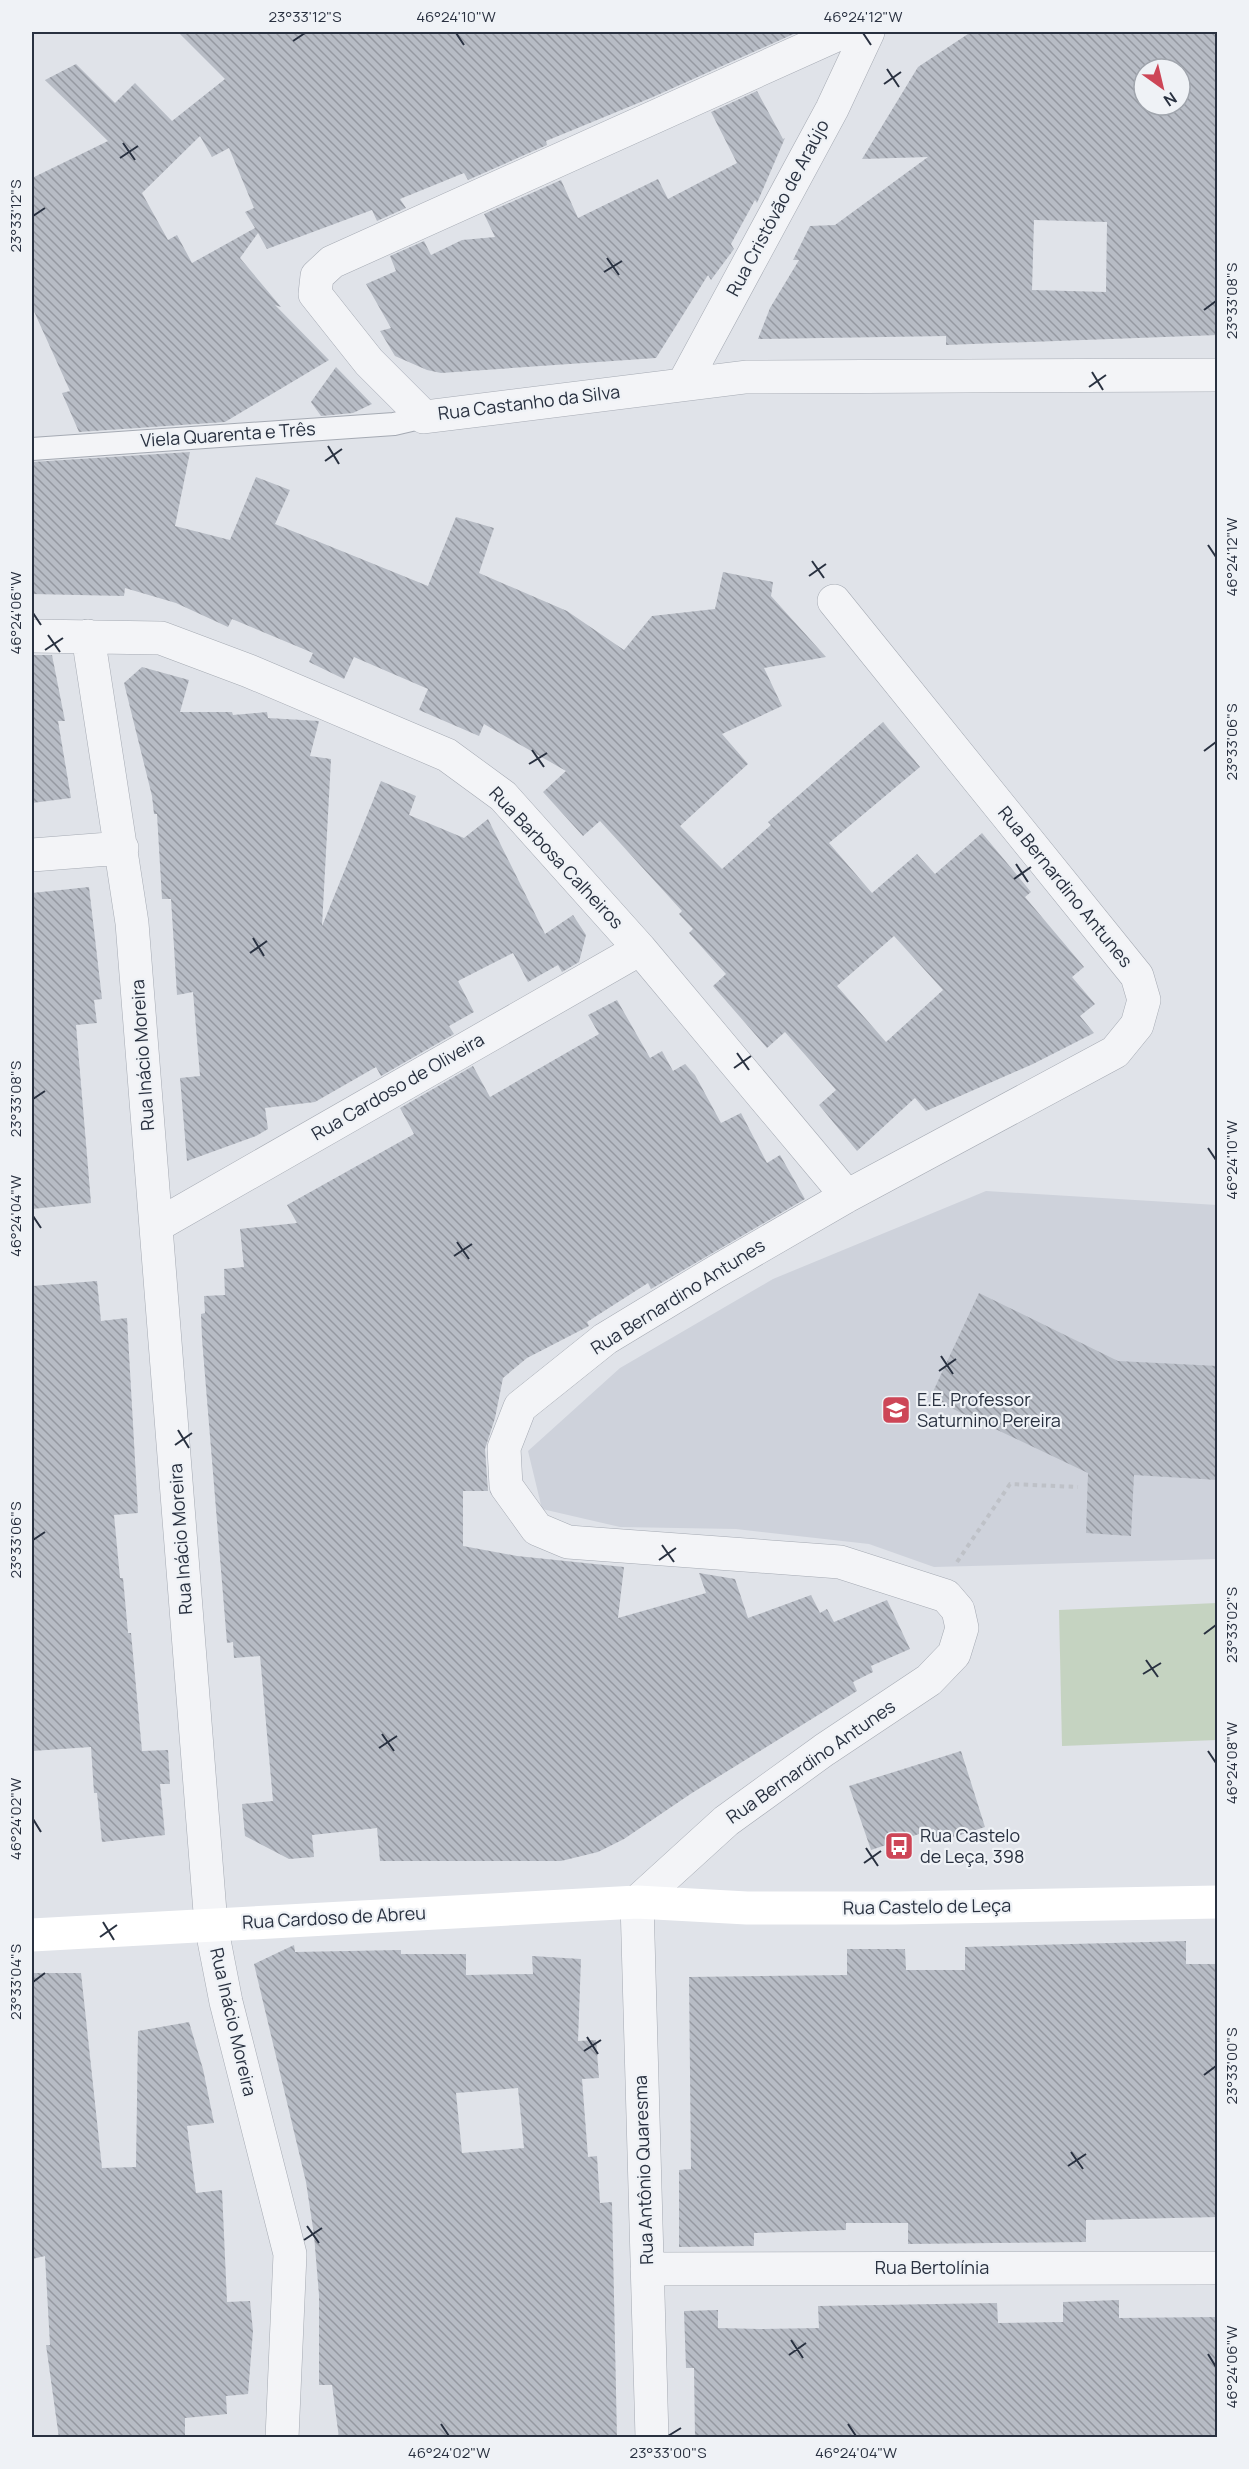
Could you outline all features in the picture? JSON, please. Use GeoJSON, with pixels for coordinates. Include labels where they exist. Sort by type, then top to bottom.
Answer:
{"type":"FeatureCollection","features":[{"type":"Feature","properties":{"kind":"street","name":"Rua Castanho da Silva"},"geometry":{"type":"LineString","coordinates":[[843,32],[332,261],[317,276],[315,294],[369,362],[424,417],[746,377],[1218,375]]}},
{"type":"Feature","properties":{"kind":"street","name":"Rua Cristóvão de Araújo"},"geometry":{"type":"LineString","coordinates":[[684,383],[832,109],[868,32]]}},
{"type":"Feature","properties":{"kind":"street","name":"Rua Bernardino Antunes"},"geometry":{"type":"LineString","coordinates":[[637,1902],[726,1821],[824,1750],[930,1680],[954,1654],[962,1628],[958,1610],[946,1596],[937,1592],[840,1562],[568,1542],[537,1528],[506,1485],[504,1448],[520,1407],[605,1339],[847,1196],[1115,1052],[1137,1025],[1144,1000],[1137,976],[834,601]]}},
{"type":"Feature","properties":{"kind":"street","name":"Rua Barbosa Calheiros"},"geometry":{"type":"LineString","coordinates":[[32,636],[160,638],[249,671],[447,755],[503,796],[640,949],[847,1196]]}},
{"type":"Feature","properties":{"kind":"street","name":"Rua Inácio Moreira"},"geometry":{"type":"LineString","coordinates":[[88,636],[132,923],[211,1925],[226,2002],[290,2254],[282,2438]]}},
{"type":"Feature","properties":{"kind":"street"},"geometry":{"type":"LineString","coordinates":[[32,855],[122,848]]}},
{"type":"Feature","properties":{"kind":"street","name":"Rua Cardoso de Oliveira"},"geometry":{"type":"LineString","coordinates":[[156,1226],[640,949]]}},
{"type":"Feature","properties":{"kind":"street","name":"Rua Cardoso de Abreu"},"geometry":{"type":"LineString","coordinates":[[32,1935],[637,1902]]}},
{"type":"Feature","properties":{"kind":"street","name":"Rua Castelo de Leça"},"geometry":{"type":"LineString","coordinates":[[637,1902],[747,1908],[896,1908],[1218,1902]]}},
{"type":"Feature","properties":{"kind":"street","name":"Rua Antônio Quaresma"},"geometry":{"type":"LineString","coordinates":[[637,1902],[652,2438]]}},
{"type":"Feature","properties":{"kind":"street","name":"Rua Bertolínia"},"geometry":{"type":"LineString","coordinates":[[647,2269],[1218,2268]]}},
{"type":"Feature","properties":{"kind":"lane","name":"Viela Quarenta e Três"},"geometry":{"type":"LineString","coordinates":[[32,449],[394,424],[424,417]]}},
{"type":"Feature","properties":{"kind":"path"},"geometry":{"type":"LineString","coordinates":[[937,1592],[1010,1484],[1078,1488]]}},
{"type":"Feature","properties":{"kind":"shaded area","name":"E.E. Professor Saturnino Pereira"},"geometry":{"type":"Polygon","coordinates":[[[986,1191],[1217,1205],[1217,1559],[934,1567],[869,1544],[736,1529],[620,1527],[542,1509],[528,1451],[620,1368],[773,1279],[986,1191]]]}},
{"type":"Feature","properties":{"kind":"green space"},"geometry":{"type":"Polygon","coordinates":[[[1217,1603],[1217,1740],[1062,1746],[1059,1610],[1217,1603]]]}},
{"type":"Feature","properties":{"kind":"building"},"geometry":{"type":"Polygon","coordinates":[[[178,32],[798,32],[653,97],[546,141],[547,145],[468,180],[464,173],[400,199],[406,208],[377,221],[372,210],[267,249],[258,233],[240,258],[281,307],[275,305],[329,360],[225,422],[79,432],[62,393],[70,391],[32,307],[32,178],[108,141],[45,80],[76,64],[115,103],[135,83],[172,121],[225,79],[178,32]],[[200,136],[142,193],[168,240],[177,235],[192,263],[255,228],[245,212],[254,208],[229,148],[212,157],[200,136]]]}},
{"type":"Feature","properties":{"kind":"building"},"geometry":{"type":"Polygon","coordinates":[[[971,32],[1218,32],[1218,335],[946,345],[946,336],[758,339],[770,308],[799,260],[793,260],[810,226],[835,225],[928,157],[862,159],[918,67],[971,32]],[[1034,220],[1032,290],[1106,292],[1107,222],[1034,220]]]}},
{"type":"Feature","properties":{"kind":"building"},"geometry":{"type":"Polygon","coordinates":[[[757,91],[783,139],[785,138],[757,203],[755,200],[731,244],[734,249],[711,280],[708,275],[656,358],[441,373],[427,370],[395,356],[380,331],[391,328],[366,284],[396,271],[390,256],[424,241],[431,255],[462,240],[495,237],[484,214],[561,180],[578,218],[658,179],[668,199],[737,163],[711,112],[757,91]]]}},
{"type":"Feature","properties":{"kind":"building"},"geometry":{"type":"Polygon","coordinates":[[[336,367],[372,404],[353,413],[321,416],[311,402],[336,367]]]}},
{"type":"Feature","properties":{"kind":"building"},"geometry":{"type":"Polygon","coordinates":[[[190,452],[175,526],[230,540],[256,477],[290,490],[275,524],[428,586],[456,517],[494,528],[479,573],[567,611],[624,650],[652,616],[715,609],[723,572],[773,582],[771,596],[826,657],[764,668],[782,706],[722,734],[748,764],[680,826],[722,869],[771,825],[768,822],[883,722],[920,767],[829,843],[872,893],[917,854],[935,874],[982,833],[1031,892],[1025,897],[1084,967],[1072,977],[1095,1004],[1080,1016],[1094,1033],[1033,1064],[926,1111],[915,1098],[857,1151],[819,1105],[836,1090],[785,1032],[767,1048],[713,986],[726,974],[689,933],[693,929],[679,914],[682,911],[600,821],[583,836],[543,792],[566,771],[484,724],[479,736],[419,710],[428,689],[354,657],[344,679],[309,662],[313,653],[232,619],[228,627],[176,603],[125,588],[124,596],[32,594],[32,462],[190,452]],[[894,936],[837,986],[886,1042],[943,990],[894,936]]]}},
{"type":"Feature","properties":{"kind":"building"},"geometry":{"type":"Polygon","coordinates":[[[32,655],[52,655],[65,721],[58,721],[71,798],[32,803],[32,655]]]}},
{"type":"Feature","properties":{"kind":"building"},"geometry":{"type":"Polygon","coordinates":[[[142,667],[189,680],[180,712],[232,712],[233,715],[267,712],[268,718],[319,721],[310,756],[331,759],[322,926],[381,781],[416,796],[409,815],[464,838],[488,819],[545,934],[573,915],[586,935],[579,962],[562,972],[558,965],[528,982],[513,953],[458,981],[474,1012],[449,1026],[454,1034],[381,1076],[376,1067],[315,1102],[265,1108],[268,1129],[256,1136],[187,1161],[180,1078],[200,1076],[193,992],[177,995],[171,899],[162,899],[157,814],[154,814],[152,796],[124,683],[142,667]]]}},
{"type":"Feature","properties":{"kind":"building"},"geometry":{"type":"Polygon","coordinates":[[[89,887],[102,999],[94,1000],[97,1023],[76,1025],[91,1203],[32,1209],[32,893],[89,887]]]}},
{"type":"Feature","properties":{"kind":"building"},"geometry":{"type":"Polygon","coordinates":[[[617,1000],[650,1058],[662,1051],[673,1071],[685,1064],[695,1075],[721,1123],[741,1113],[767,1163],[780,1155],[805,1199],[651,1289],[648,1283],[587,1322],[589,1326],[527,1358],[503,1378],[495,1418],[485,1449],[488,1491],[463,1491],[463,1546],[517,1556],[624,1567],[618,1618],[706,1593],[699,1573],[735,1579],[748,1618],[811,1595],[820,1613],[827,1609],[834,1622],[887,1600],[910,1649],[871,1666],[873,1672],[853,1682],[857,1691],[692,1793],[624,1839],[598,1852],[561,1861],[380,1861],[377,1828],[312,1835],[314,1857],[289,1859],[245,1836],[242,1804],[273,1801],[260,1656],[234,1658],[233,1642],[227,1643],[202,1339],[201,1314],[205,1313],[204,1296],[225,1295],[224,1269],[244,1267],[240,1229],[297,1223],[287,1205],[414,1134],[400,1108],[473,1066],[490,1097],[599,1034],[588,1015],[617,1000]]]}},
{"type":"Feature","properties":{"kind":"building"},"geometry":{"type":"Polygon","coordinates":[[[97,1281],[101,1321],[127,1318],[138,1513],[114,1515],[120,1578],[123,1578],[128,1633],[131,1633],[142,1751],[168,1750],[170,1784],[160,1784],[165,1835],[102,1842],[97,1793],[94,1793],[91,1747],[32,1751],[32,1286],[97,1281]]]}},
{"type":"Feature","properties":{"kind":"building"},"geometry":{"type":"Polygon","coordinates":[[[979,1293],[1118,1361],[1218,1366],[1218,1480],[1134,1475],[1131,1536],[1086,1533],[1088,1473],[930,1398],[979,1293]]]}},
{"type":"Feature","properties":{"kind":"building"},"geometry":{"type":"Polygon","coordinates":[[[961,1751],[985,1827],[938,1842],[934,1829],[871,1850],[849,1786],[961,1751]]]}},
{"type":"Feature","properties":{"kind":"building"},"geometry":{"type":"Polygon","coordinates":[[[1186,1941],[1186,1964],[1218,1964],[1218,2217],[1086,2220],[1086,2242],[908,2244],[908,2223],[846,2223],[846,2230],[754,2233],[754,2246],[679,2247],[679,2170],[691,2169],[689,1977],[847,1975],[847,1949],[905,1949],[906,1970],[965,1970],[965,1947],[1186,1941]]]}},
{"type":"Feature","properties":{"kind":"building"},"geometry":{"type":"Polygon","coordinates":[[[294,1945],[295,1952],[401,1950],[401,1954],[466,1954],[466,1975],[533,1974],[532,1956],[581,1959],[578,2041],[596,2040],[599,2078],[582,2079],[588,2157],[597,2156],[600,2203],[612,2202],[617,2438],[339,2438],[332,2385],[319,2385],[319,2295],[314,2235],[306,2182],[254,1964],[294,1945]],[[518,2088],[456,2093],[462,2153],[524,2148],[518,2088]]]}},
{"type":"Feature","properties":{"kind":"building"},"geometry":{"type":"Polygon","coordinates":[[[32,1973],[81,1973],[102,2168],[136,2167],[138,2031],[189,2022],[203,2069],[214,2123],[187,2126],[196,2193],[222,2190],[227,2302],[250,2301],[253,2331],[248,2394],[226,2396],[227,2414],[185,2418],[185,2438],[59,2438],[46,2345],[50,2345],[45,2256],[32,2259],[32,1973]]]}},
{"type":"Feature","properties":{"kind":"building"},"geometry":{"type":"Polygon","coordinates":[[[1119,2300],[1119,2318],[1218,2317],[1218,2438],[695,2438],[694,2368],[686,2368],[684,2311],[718,2310],[718,2328],[819,2328],[818,2306],[997,2303],[998,2323],[1063,2322],[1063,2302],[1119,2300]]]}},
{"type":"Feature","properties":{"kind":"place","name":"E.E. Professor Saturnino Pereira"},"geometry":{"type":"Point","coordinates":[896,1410]}},
{"type":"Feature","properties":{"kind":"place","name":"Rua Castelo de Leça, 398"},"geometry":{"type":"Point","coordinates":[899,1846]}}]}
